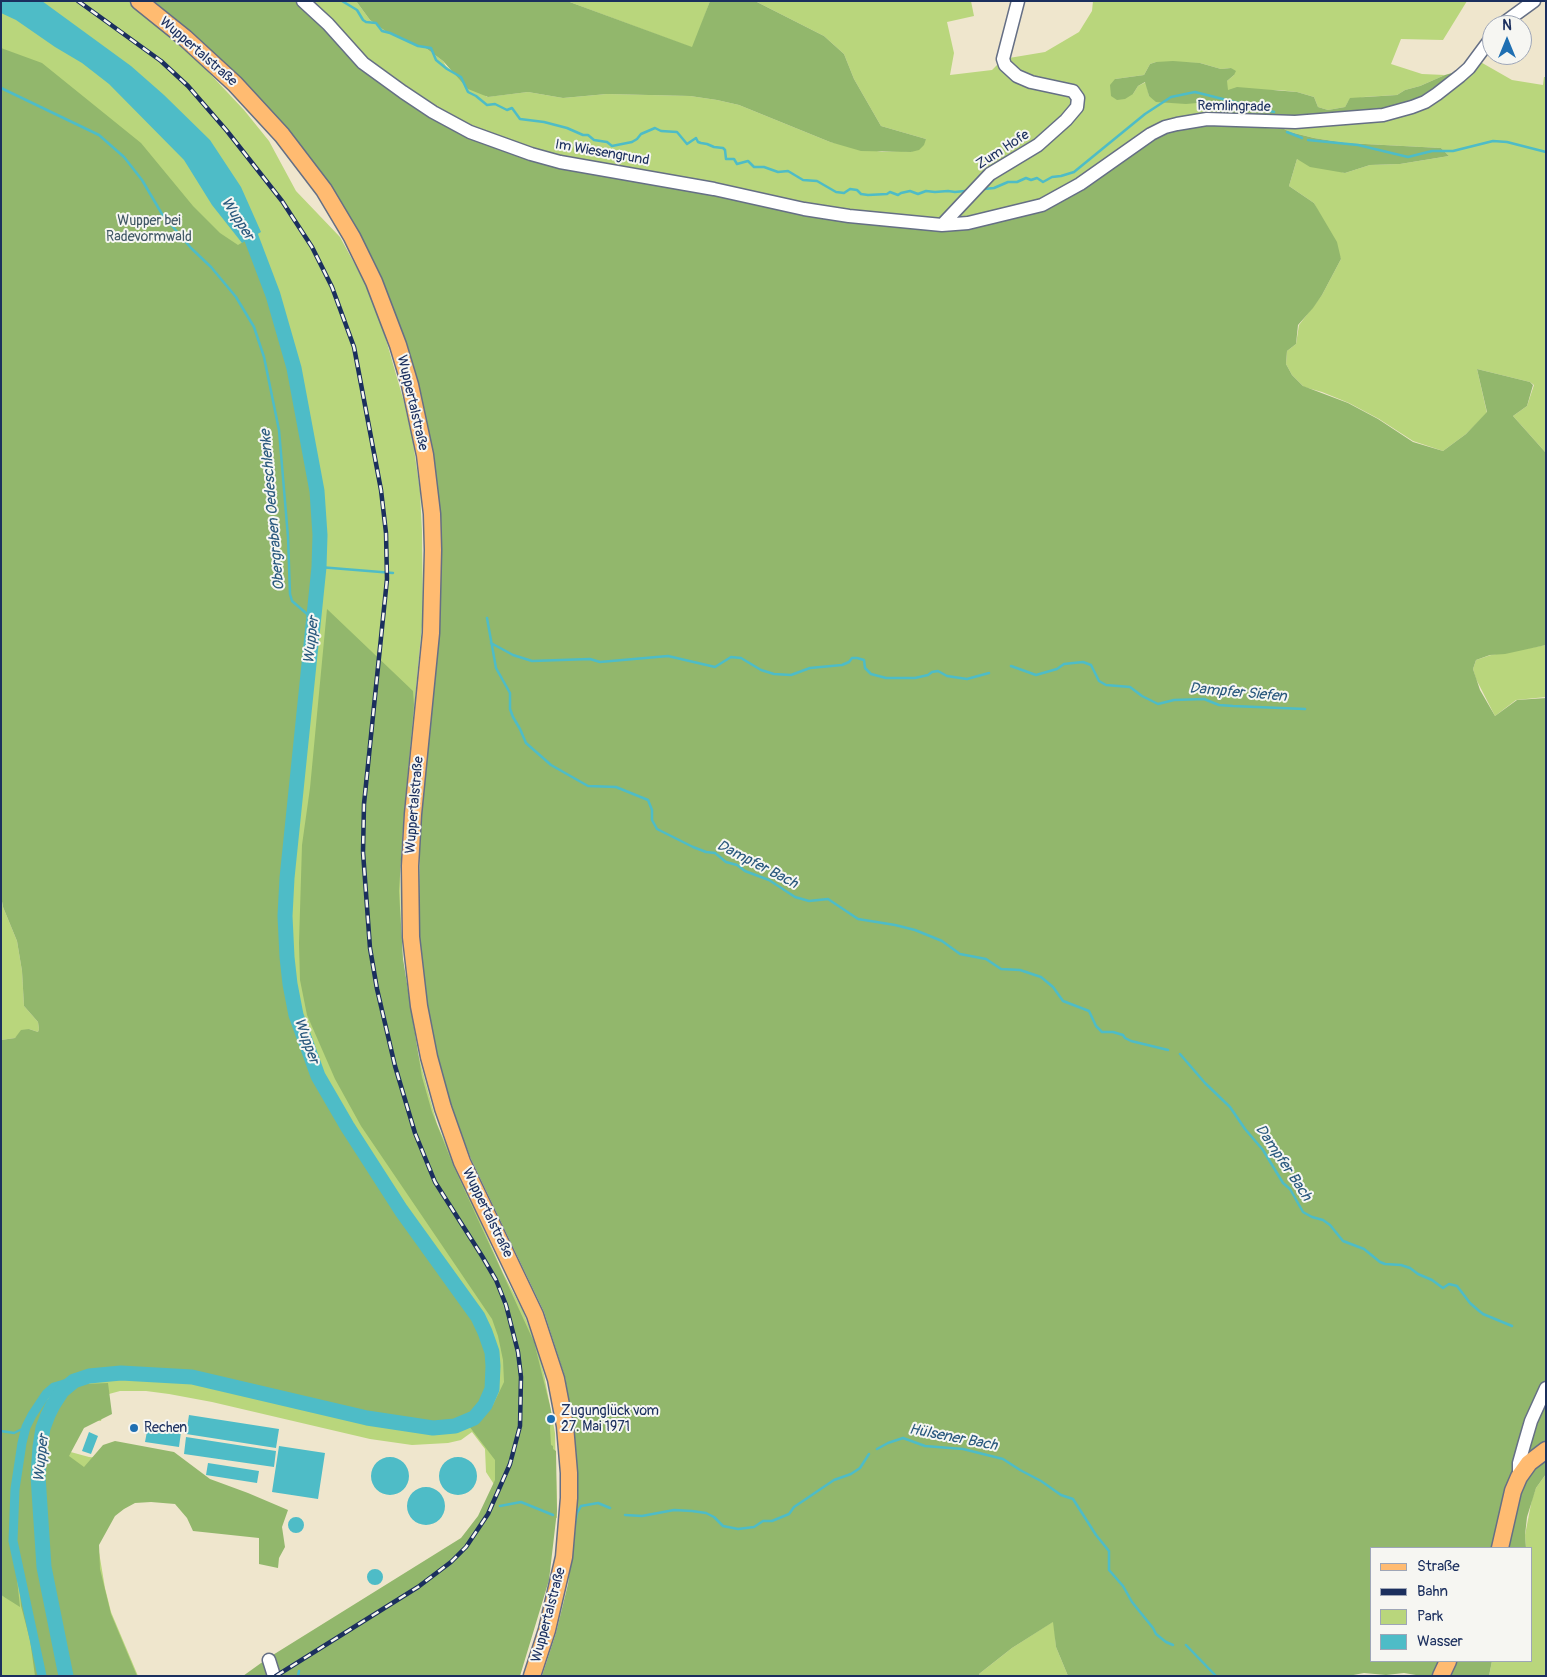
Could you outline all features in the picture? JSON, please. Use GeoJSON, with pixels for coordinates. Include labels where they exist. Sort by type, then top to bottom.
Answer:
{"type":"FeatureCollection","features":[{"type":"Feature","properties":{"kind":"main road","name":"Wuppertalstraße"},"geometry":{"type":"LineString","coordinates":[[139,1],[185,38],[235,84],[282,135],[320,184],[352,237],[374,282],[398,345],[410,385],[425,454],[432,514],[433,550],[430,642],[413,814],[410,866],[411,937],[418,1006],[433,1075],[462,1162],[524,1290],[544,1338],[556,1378],[569,1473],[564,1557],[552,1615],[532,1676]]}},
{"type":"Feature","properties":{"kind":"main road"},"geometry":{"type":"LineString","coordinates":[[1500,1547],[1513,1491],[1519,1477],[1529,1463],[1546,1450]]}},
{"type":"Feature","properties":{"kind":"main road"},"geometry":{"type":"LineString","coordinates":[[1441,1676],[1448,1662]]}},
{"type":"Feature","properties":{"kind":"street","name":"Im Wiesengrund"},"geometry":{"type":"LineString","coordinates":[[303,1],[328,24],[363,63],[402,92],[433,112],[470,132],[516,149],[560,162],[714,189],[804,210],[942,225]]}},
{"type":"Feature","properties":{"kind":"street","name":"Zum Hofe"},"geometry":{"type":"LineString","coordinates":[[942,225],[990,174],[1038,145],[1066,120],[1076,106],[1078,98],[1073,91],[1031,82],[1017,76],[1006,65],[1003,59],[1018,1]]}},
{"type":"Feature","properties":{"kind":"street"},"geometry":{"type":"LineString","coordinates":[[1515,15],[1534,1]]}},
{"type":"Feature","properties":{"kind":"street","name":"Remlingrade"},"geometry":{"type":"LineString","coordinates":[[942,225],[968,223],[1042,205],[1080,184],[1151,134],[1165,127],[1186,122],[1220,119],[1280,123],[1301,122],[1383,115],[1412,107],[1437,94],[1460,76],[1469,68],[1482,50]]}},
{"type":"Feature","properties":{"kind":"street"},"geometry":{"type":"LineString","coordinates":[[1519,1477],[1519,1463],[1531,1421],[1546,1388]]}},
{"type":"Feature","properties":{"kind":"street"},"geometry":{"type":"LineString","coordinates":[[270,1660],[274,1676]]}},
{"type":"Feature","properties":{"kind":"green space","name":"Wupper bei Radevormwald"},"geometry":{"type":"Polygon","coordinates":[[[1,1],[128,1],[152,19],[197,60],[244,110],[269,141],[296,191],[340,237],[371,294],[404,402],[413,442],[420,491],[423,615],[400,857],[401,946],[412,1032],[437,1124],[503,1273],[523,1311],[535,1343],[544,1374],[555,1433],[557,1518],[508,1506],[486,1472],[485,1449],[472,1432],[461,1440],[448,1443],[412,1445],[370,1439],[212,1402],[169,1394],[146,1391],[120,1391],[109,1394],[106,1397],[101,1421],[77,1417],[67,1451],[89,1457],[109,1459],[98,1546],[111,1612],[138,1676],[1,1676],[1,1595],[5,1597],[1,1520],[1,1452],[61,1366],[1,378],[1,1]]]}},
{"type":"Feature","properties":{"kind":"green space"},"geometry":{"type":"Polygon","coordinates":[[[149,1],[301,1],[402,93],[530,157],[941,226],[1043,207],[1171,127],[1209,125],[1284,129],[1314,138],[1346,143],[1441,148],[1449,156],[1400,164],[1370,165],[1345,173],[1310,167],[1297,159],[1289,186],[1314,203],[1337,242],[1341,259],[1322,295],[1298,325],[1296,344],[1287,351],[1286,364],[1292,375],[1303,386],[1348,403],[1378,419],[1413,442],[1443,451],[1466,434],[1487,412],[1477,369],[1530,382],[1533,385],[1527,406],[1513,416],[1546,453],[1546,645],[1505,654],[1490,655],[1476,660],[1473,669],[1480,690],[1495,716],[1517,700],[1546,698],[1546,1474],[1536,1488],[1527,1517],[1526,1547],[1370,1547],[1370,1662],[1492,1662],[1489,1676],[1422,1676],[1404,1673],[1386,1675],[1364,1673],[1348,1676],[1068,1676],[1056,1647],[1053,1622],[1012,1648],[979,1674],[980,1676],[542,1676],[556,1633],[568,1584],[575,1533],[576,1449],[565,1377],[544,1312],[471,1159],[451,1107],[430,1026],[421,960],[419,917],[420,816],[431,454],[346,214],[149,1]]]}},
{"type":"Feature","properties":{"kind":"green space"},"geometry":{"type":"Polygon","coordinates":[[[303,1],[356,1],[370,20],[388,33],[427,49],[487,97],[528,92],[563,98],[607,94],[690,96],[739,105],[830,142],[882,152],[911,152],[926,139],[881,126],[854,79],[844,54],[824,36],[755,1],[971,1],[974,16],[947,22],[954,53],[950,75],[992,70],[1003,59],[1045,52],[1079,32],[1092,11],[1093,1],[1467,1],[1443,40],[1401,39],[1391,64],[1422,74],[1445,75],[1420,86],[1405,90],[1397,95],[1364,97],[1348,102],[1345,107],[1328,110],[1318,107],[1314,97],[1297,92],[1227,90],[1227,81],[1234,75],[1231,68],[1221,69],[1200,63],[1156,62],[1150,64],[1144,75],[1115,79],[1133,94],[1138,86],[1146,82],[1149,96],[1171,103],[1210,101],[1218,105],[1220,119],[1207,119],[1058,198],[968,223],[849,216],[502,144],[403,92],[303,1]]]}},
{"type":"Feature","properties":{"kind":"green space"},"geometry":{"type":"Polygon","coordinates":[[[356,1],[567,1],[692,47],[710,1],[755,1],[824,36],[844,54],[854,79],[881,126],[926,139],[924,145],[919,150],[911,152],[861,151],[830,142],[739,105],[690,96],[607,94],[563,98],[528,92],[488,97],[468,89],[443,61],[427,49],[388,33],[370,20],[356,1]]]}},
{"type":"Feature","properties":{"kind":"green space"},"geometry":{"type":"Polygon","coordinates":[[[567,1],[710,1],[693,48],[567,1]]]}},
{"type":"Feature","properties":{"kind":"green space","name":"Wupper bei Radevormwald"},"geometry":{"type":"Polygon","coordinates":[[[1,48],[42,63],[141,143],[193,206],[220,233],[238,245],[251,237],[273,295],[294,368],[308,438],[317,491],[320,535],[317,596],[287,878],[285,916],[290,984],[296,1015],[318,1076],[347,1126],[401,1210],[478,1317],[488,1339],[493,1366],[492,1389],[482,1410],[468,1421],[445,1427],[423,1427],[367,1418],[192,1377],[147,1373],[107,1374],[89,1376],[54,1387],[40,1400],[32,1415],[24,1433],[20,1453],[13,1510],[13,1541],[20,1607],[1,1595],[1,1040],[15,1038],[21,1030],[29,1029],[38,1032],[39,1029],[38,1022],[24,1006],[22,971],[17,941],[3,907],[1,896],[1,48]]]}},
{"type":"Feature","properties":{"kind":"green space"},"geometry":{"type":"Polygon","coordinates":[[[1477,60],[1482,63],[1482,65],[1486,65],[1512,80],[1543,85],[1544,77],[1546,77],[1546,453],[1513,416],[1527,406],[1534,385],[1530,382],[1477,369],[1487,413],[1466,434],[1443,451],[1413,441],[1379,419],[1349,403],[1304,387],[1292,375],[1286,364],[1287,351],[1296,344],[1299,325],[1322,295],[1341,259],[1314,203],[1289,186],[1297,159],[1345,173],[1370,165],[1400,164],[1449,156],[1441,148],[1346,143],[1314,138],[1290,132],[1284,129],[1283,124],[1383,116],[1477,60]]]}},
{"type":"Feature","properties":{"kind":"green space"},"geometry":{"type":"Polygon","coordinates":[[[1173,61],[1200,63],[1221,69],[1231,68],[1236,71],[1227,81],[1228,90],[1237,87],[1297,92],[1314,97],[1318,107],[1328,110],[1345,107],[1350,98],[1397,95],[1405,90],[1420,86],[1445,75],[1469,68],[1460,76],[1393,113],[1220,119],[1218,105],[1210,101],[1204,100],[1186,104],[1156,102],[1149,96],[1145,82],[1125,99],[1117,100],[1111,96],[1110,85],[1115,79],[1144,75],[1150,64],[1173,61]]]}},
{"type":"Feature","properties":{"kind":"green space"},"geometry":{"type":"Polygon","coordinates":[[[327,609],[413,691],[414,705],[399,891],[403,959],[422,1077],[432,1112],[453,1165],[534,1342],[552,1416],[550,1428],[551,1445],[556,1451],[557,1511],[549,1580],[520,1676],[243,1676],[268,1658],[461,1538],[478,1516],[495,1480],[495,1460],[469,1426],[493,1405],[504,1382],[503,1360],[492,1319],[361,1126],[335,1079],[307,1015],[300,980],[299,943],[302,845],[310,788],[327,609]]]}},
{"type":"Feature","properties":{"kind":"green space"},"geometry":{"type":"Polygon","coordinates":[[[1546,645],[1546,697],[1516,700],[1495,716],[1476,679],[1473,669],[1476,660],[1491,655],[1546,645]]]}},
{"type":"Feature","properties":{"kind":"green space"},"geometry":{"type":"Polygon","coordinates":[[[1,896],[3,907],[17,941],[22,971],[24,1006],[38,1022],[39,1029],[38,1032],[29,1029],[15,1038],[1,1040],[1,896]]]}},
{"type":"Feature","properties":{"kind":"green space"},"geometry":{"type":"Polygon","coordinates":[[[108,1383],[112,1414],[84,1428],[69,1456],[84,1467],[103,1445],[115,1441],[174,1452],[210,1479],[288,1510],[282,1527],[285,1547],[279,1558],[278,1568],[259,1564],[259,1538],[193,1531],[187,1518],[175,1504],[135,1503],[115,1516],[99,1545],[100,1569],[111,1614],[137,1676],[35,1676],[30,1640],[21,1606],[15,1541],[15,1511],[25,1442],[34,1416],[44,1403],[59,1391],[84,1384],[108,1383]]]}},
{"type":"Feature","properties":{"kind":"green space"},"geometry":{"type":"Polygon","coordinates":[[[1546,1474],[1546,1676],[1489,1676],[1492,1662],[1532,1662],[1532,1547],[1526,1547],[1525,1535],[1536,1488],[1546,1474]]]}},
{"type":"Feature","properties":{"kind":"green space"},"geometry":{"type":"Polygon","coordinates":[[[1054,1621],[1056,1647],[1068,1676],[980,1676],[979,1674],[1012,1648],[1054,1621]]]}},
{"type":"Feature","properties":{"kind":"water"},"geometry":{"type":"Polygon","coordinates":[[[1,1],[42,1],[131,66],[164,95],[210,140],[241,187],[261,232],[242,243],[212,205],[184,160],[109,84],[82,63],[16,20],[1,13],[1,1]]]}},
{"type":"Feature","properties":{"kind":"water"},"geometry":{"type":"Polygon","coordinates":[[[189,1415],[279,1429],[276,1448],[186,1434],[189,1415]]]}},
{"type":"Feature","properties":{"kind":"water"},"geometry":{"type":"Polygon","coordinates":[[[148,1426],[181,1432],[179,1447],[145,1442],[148,1426]]]}},
{"type":"Feature","properties":{"kind":"water"},"geometry":{"type":"Polygon","coordinates":[[[89,1432],[98,1436],[91,1454],[82,1451],[89,1432]]]}},
{"type":"Feature","properties":{"kind":"water"},"geometry":{"type":"Polygon","coordinates":[[[186,1437],[276,1451],[274,1467],[184,1454],[186,1437]]]}},
{"type":"Feature","properties":{"kind":"water"},"geometry":{"type":"Polygon","coordinates":[[[279,1446],[325,1453],[318,1499],[272,1492],[279,1446]]]}},
{"type":"Feature","properties":{"kind":"water"},"geometry":{"type":"Polygon","coordinates":[[[390,1457],[403,1463],[409,1476],[403,1489],[390,1495],[377,1489],[371,1476],[377,1463],[390,1457]]]}},
{"type":"Feature","properties":{"kind":"water"},"geometry":{"type":"Polygon","coordinates":[[[458,1457],[471,1463],[477,1476],[471,1489],[458,1495],[445,1489],[439,1476],[445,1463],[458,1457]]]}},
{"type":"Feature","properties":{"kind":"water"},"geometry":{"type":"Polygon","coordinates":[[[208,1463],[259,1471],[257,1483],[206,1475],[208,1463]]]}},
{"type":"Feature","properties":{"kind":"water"},"geometry":{"type":"Polygon","coordinates":[[[426,1487],[439,1493],[445,1506],[439,1519],[426,1525],[413,1519],[407,1506],[413,1493],[426,1487]]]}},
{"type":"Feature","properties":{"kind":"water"},"geometry":{"type":"Polygon","coordinates":[[[293,1517],[299,1517],[304,1522],[302,1531],[293,1533],[288,1528],[288,1522],[293,1517]]]}},
{"type":"Feature","properties":{"kind":"water"},"geometry":{"type":"Polygon","coordinates":[[[372,1569],[378,1569],[383,1574],[381,1583],[372,1585],[367,1580],[367,1574],[372,1569]]]}},
{"type":"Feature","properties":{"kind":"waterway"},"geometry":{"type":"LineString","coordinates":[[342,1],[357,10],[366,22],[376,23],[382,31],[418,46],[431,48],[436,60],[461,77],[468,92],[487,105],[495,104],[507,110],[512,108],[520,119],[544,122],[567,128],[583,135],[588,135],[594,140],[607,142],[612,146],[632,142],[641,134],[655,128],[661,131],[677,132],[687,144],[696,138],[698,142],[723,148],[726,159],[734,159],[737,164],[748,161],[754,167],[764,167],[778,172],[788,171],[803,180],[817,181],[836,192],[844,193],[850,189],[868,195],[887,194],[890,192],[898,195],[910,191],[918,194],[926,191],[965,191]]}},
{"type":"Feature","properties":{"kind":"waterway","name":"Obergraben Oedeschlenke"},"geometry":{"type":"LineString","coordinates":[[1,88],[99,135],[124,157],[142,180],[162,214],[236,297],[254,327],[264,357],[279,430],[288,537],[290,594],[292,601],[314,620]]}},
{"type":"Feature","properties":{"kind":"waterway"},"geometry":{"type":"LineString","coordinates":[[984,189],[994,188],[1008,182],[1017,182],[1026,178],[1031,180],[1037,178],[1043,182],[1052,177],[1074,172],[1145,114],[1171,97],[1195,92],[1274,112]]}},
{"type":"Feature","properties":{"kind":"waterway"},"geometry":{"type":"LineString","coordinates":[[1287,132],[1302,138]]}},
{"type":"Feature","properties":{"kind":"waterway"},"geometry":{"type":"LineString","coordinates":[[1308,140],[1358,145],[1408,157],[1432,151],[1453,151],[1493,141],[1507,142],[1546,152]]}},
{"type":"Feature","properties":{"kind":"waterway","name":"Wupper"},"geometry":{"type":"LineString","coordinates":[[66,1676],[44,1567],[38,1476],[43,1428],[53,1405],[62,1391],[74,1381],[89,1376],[121,1373],[192,1377],[367,1418],[433,1428],[455,1426],[474,1418],[485,1405],[492,1389],[492,1352],[478,1317],[401,1210],[347,1126],[318,1076],[296,1015],[290,984],[285,916],[287,878],[319,567],[320,535],[317,491],[294,368],[273,295],[251,237],[241,221]]}},
{"type":"Feature","properties":{"kind":"waterway","name":"Dampfer Bach"},"geometry":{"type":"LineString","coordinates":[[319,567],[393,573]]}},
{"type":"Feature","properties":{"kind":"waterway","name":"Dampfer Bach"},"geometry":{"type":"LineString","coordinates":[[487,618],[496,668],[510,693],[510,709],[513,717],[526,743],[551,765],[588,786],[616,787],[648,800],[652,810],[652,820],[657,829],[693,847],[715,853],[726,862],[769,880],[795,897],[809,901],[828,899],[858,919],[915,930],[942,941],[960,954],[986,959],[1001,969],[1020,970],[1041,977],[1053,987],[1063,1001],[1089,1011],[1096,1026],[1102,1032],[1113,1032],[1123,1035],[1131,1041],[1168,1050]]}},
{"type":"Feature","properties":{"kind":"waterway","name":"Dampfer Siefen"},"geometry":{"type":"LineString","coordinates":[[491,643],[513,655],[532,661],[590,659],[600,662],[668,656],[715,667],[731,657],[741,658],[761,670],[774,674],[791,675],[810,668],[842,665],[849,662],[852,658],[857,658],[864,660],[865,668],[871,674],[886,678],[915,678],[938,671],[947,676],[967,679],[989,673]]}},
{"type":"Feature","properties":{"kind":"waterway","name":"Dampfer Siefen"},"geometry":{"type":"LineString","coordinates":[[1011,666],[1036,675],[1057,669],[1064,664],[1083,662],[1091,665],[1099,681],[1106,685],[1130,687],[1158,704],[1174,700],[1204,699],[1219,705],[1305,709]]}},
{"type":"Feature","properties":{"kind":"waterway","name":"Dampfer Bach"},"geometry":{"type":"LineString","coordinates":[[1180,1054],[1205,1083],[1230,1107],[1263,1150],[1283,1183],[1290,1189],[1303,1212],[1323,1220],[1330,1225],[1343,1241],[1364,1249],[1380,1262],[1410,1268],[1443,1288],[1449,1284],[1457,1286],[1470,1303],[1483,1314],[1512,1326]]}},
{"type":"Feature","properties":{"kind":"waterway"},"geometry":{"type":"LineString","coordinates":[[42,1676],[13,1541],[15,1489],[22,1443],[26,1427],[32,1415],[46,1394],[54,1387],[74,1381]]}},
{"type":"Feature","properties":{"kind":"waterway","name":"Hülsener Bach"},"geometry":{"type":"LineString","coordinates":[[474,1418],[478,1422]]}},
{"type":"Feature","properties":{"kind":"waterway"},"geometry":{"type":"LineString","coordinates":[[1,1431],[14,1433],[26,1427]]}},
{"type":"Feature","properties":{"kind":"waterway","name":"Hülsener Bach"},"geometry":{"type":"LineString","coordinates":[[877,1449],[903,1438],[925,1446],[963,1449],[1003,1459],[1061,1495],[1073,1499],[1096,1535],[1109,1551],[1109,1570],[1123,1586],[1132,1602],[1156,1634],[1173,1645]]}},
{"type":"Feature","properties":{"kind":"waterway","name":"Hülsener Bach"},"geometry":{"type":"LineString","coordinates":[[625,1515],[642,1516],[674,1510],[692,1511],[706,1513],[714,1517],[723,1526],[738,1529],[754,1527],[763,1521],[772,1521],[789,1514],[794,1507],[834,1480],[851,1474],[860,1468],[869,1454]]}},
{"type":"Feature","properties":{"kind":"waterway","name":"Hülsener Bach"},"geometry":{"type":"LineString","coordinates":[[500,1506],[521,1502],[553,1515]]}},
{"type":"Feature","properties":{"kind":"waterway","name":"Hülsener Bach"},"geometry":{"type":"LineString","coordinates":[[575,1523],[581,1506],[598,1503],[610,1508]]}},
{"type":"Feature","properties":{"kind":"waterway","name":"Hülsener Bach"},"geometry":{"type":"LineString","coordinates":[[1186,1645],[1216,1676]]}},
{"type":"Feature","properties":{"kind":"waterway"},"geometry":{"type":"LineString","coordinates":[[298,1676],[299,1671]]}},
{"type":"Feature","properties":{"kind":"railway"},"geometry":{"type":"LineString","coordinates":[[78,1],[161,61],[188,86],[227,131],[282,201],[312,247],[332,287],[354,347],[381,490],[386,533],[387,579],[364,804],[363,852],[370,948],[377,989],[395,1066],[415,1133],[435,1182],[496,1280],[506,1305],[518,1352],[521,1377],[520,1426],[510,1464],[488,1514],[466,1547],[451,1562],[418,1587],[276,1676]]}},
{"type":"Feature","properties":{"kind":"place","name":"Zugunglück vom 27. Mai 1971"},"geometry":{"type":"Point","coordinates":[551,1419]}},
{"type":"Feature","properties":{"kind":"place","name":"Rechen"},"geometry":{"type":"Point","coordinates":[134,1428]}}]}
